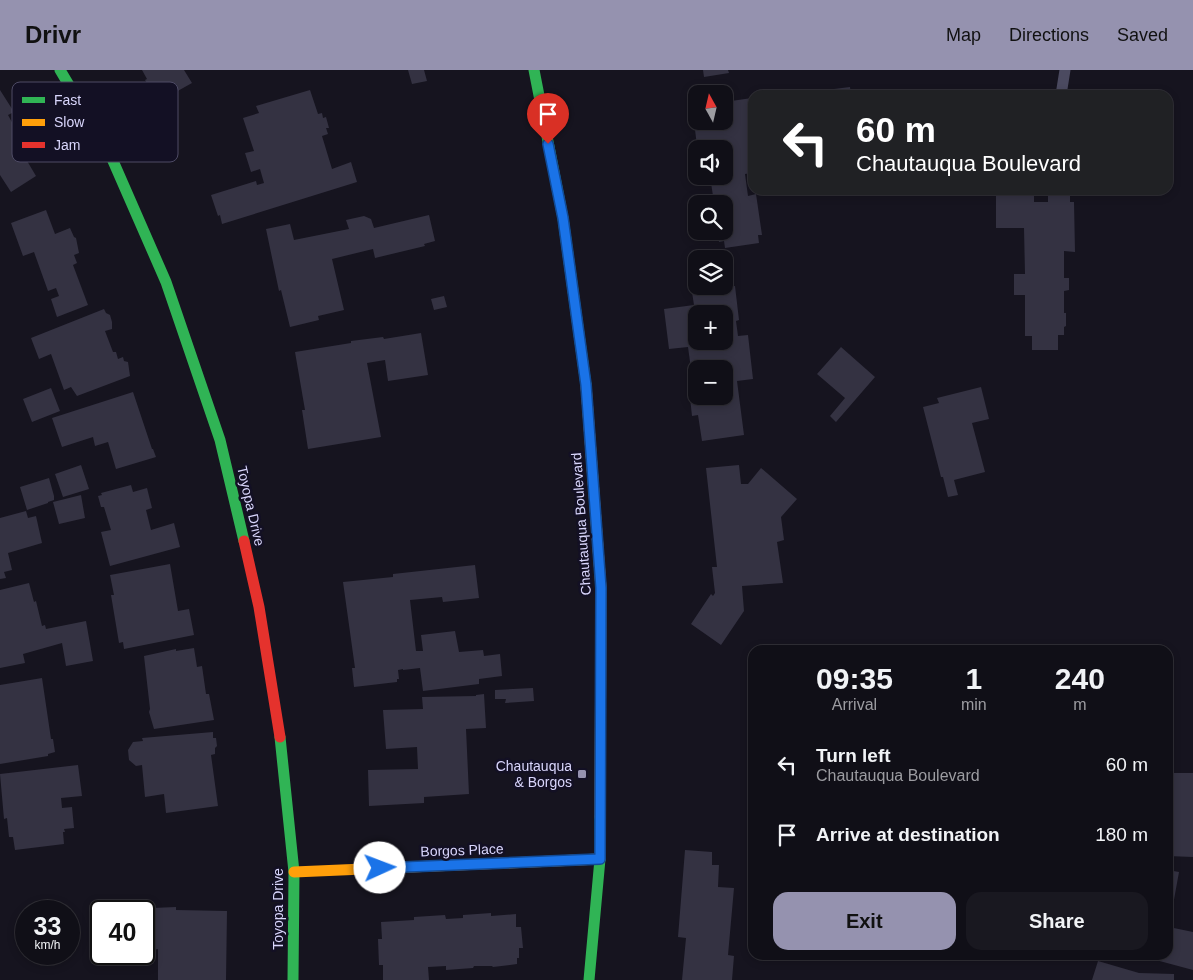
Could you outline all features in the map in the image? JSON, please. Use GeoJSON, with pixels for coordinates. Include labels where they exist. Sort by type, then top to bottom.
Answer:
{"type":"FeatureCollection","features":[{"type":"Feature","properties":{"kind":"street","name":"Toyopa Drive"},"geometry":{"type":"LineString","coordinates":[[60,70],[67,82]]}},
{"type":"Feature","properties":{"kind":"street","name":"Chautauqua Boulevard"},"geometry":{"type":"LineString","coordinates":[[534,70],[563,218],[586,385],[601,588],[600,859],[589,980]]}},
{"type":"Feature","properties":{"kind":"street","name":"Toyopa Drive"},"geometry":{"type":"LineString","coordinates":[[114,162],[166,282],[220,440],[259,607],[278,722],[294,872],[293,980]]}},
{"type":"Feature","properties":{"kind":"street","name":"Borgos Place"},"geometry":{"type":"LineString","coordinates":[[294,872],[600,859]]}},
{"type":"Feature","properties":{"kind":"lane"},"geometry":{"type":"LineString","coordinates":[[1063,90],[1065,70]]}},
{"type":"Feature","properties":{"kind":"building"},"geometry":{"type":"Polygon","coordinates":[[[142,70],[184,70],[192,83],[178,91],[178,82],[146,82],[145,80],[147,79],[142,70]]]}},
{"type":"Feature","properties":{"kind":"building"},"geometry":{"type":"Polygon","coordinates":[[[408,70],[424,70],[427,81],[412,84],[408,70]]]}},
{"type":"Feature","properties":{"kind":"building"},"geometry":{"type":"Polygon","coordinates":[[[703,70],[728,70],[729,73],[704,77],[703,70]]]}},
{"type":"Feature","properties":{"kind":"building"},"geometry":{"type":"Polygon","coordinates":[[[850,87],[850,90],[826,90],[850,87]]]}},
{"type":"Feature","properties":{"kind":"building"},"geometry":{"type":"Polygon","coordinates":[[[0,90],[12,109],[12,113],[8,115],[12,122],[12,162],[28,162],[36,176],[11,192],[0,175],[0,90]]]}},
{"type":"Feature","properties":{"kind":"building"},"geometry":{"type":"Polygon","coordinates":[[[310,90],[318,114],[322,113],[323,118],[326,117],[329,128],[326,128],[328,134],[322,136],[332,169],[351,162],[357,182],[222,224],[211,195],[256,181],[257,185],[264,183],[260,169],[251,172],[245,153],[254,151],[243,118],[259,113],[256,106],[310,90]]]}},
{"type":"Feature","properties":{"kind":"building"},"geometry":{"type":"Polygon","coordinates":[[[748,99],[748,174],[745,174],[748,196],[756,195],[762,235],[758,235],[759,243],[725,248],[724,241],[719,242],[719,240],[733,240],[733,195],[713,195],[711,185],[733,185],[733,140],[696,140],[695,130],[733,130],[733,101],[748,99]]]}},
{"type":"Feature","properties":{"kind":"building"},"geometry":{"type":"Polygon","coordinates":[[[996,195],[1034,195],[1034,202],[1048,202],[1048,195],[1070,195],[1070,202],[1074,202],[1075,252],[1064,251],[1064,278],[1069,278],[1069,290],[1064,291],[1066,326],[1064,327],[1064,335],[1058,335],[1058,350],[1032,350],[1032,336],[1025,336],[1025,295],[1014,295],[1014,274],[1025,274],[1024,228],[996,228],[996,195]]]}},
{"type":"Feature","properties":{"kind":"building"},"geometry":{"type":"Polygon","coordinates":[[[46,210],[55,234],[70,228],[76,238],[79,253],[74,255],[77,263],[73,265],[88,305],[57,317],[51,299],[59,296],[56,288],[48,291],[34,252],[23,256],[11,223],[46,210]]]}},
{"type":"Feature","properties":{"kind":"building"},"geometry":{"type":"Polygon","coordinates":[[[429,215],[435,241],[424,244],[425,246],[375,258],[373,249],[332,259],[344,310],[318,316],[319,320],[290,327],[281,290],[279,291],[266,229],[290,224],[294,240],[349,229],[346,220],[364,216],[371,219],[374,228],[429,215]]]}},
{"type":"Feature","properties":{"kind":"building"},"geometry":{"type":"Polygon","coordinates":[[[733,286],[735,286],[739,320],[736,321],[738,336],[748,335],[753,379],[737,381],[744,435],[702,441],[698,415],[692,416],[691,405],[733,405],[733,360],[690,360],[688,350],[733,350],[733,305],[694,305],[692,295],[733,295],[733,286]]]}},
{"type":"Feature","properties":{"kind":"building"},"geometry":{"type":"Polygon","coordinates":[[[444,296],[447,307],[434,310],[431,299],[444,296]]]}},
{"type":"Feature","properties":{"kind":"building"},"geometry":{"type":"Polygon","coordinates":[[[688,306],[688,347],[669,349],[664,309],[688,306]]]}},
{"type":"Feature","properties":{"kind":"building"},"geometry":{"type":"Polygon","coordinates":[[[104,309],[110,315],[112,322],[112,329],[105,331],[113,352],[116,352],[118,359],[123,357],[124,361],[128,362],[130,376],[77,396],[71,387],[64,390],[51,354],[39,359],[31,338],[104,309]]]}},
{"type":"Feature","properties":{"kind":"building"},"geometry":{"type":"Polygon","coordinates":[[[421,333],[428,375],[388,381],[385,360],[367,363],[381,437],[308,449],[302,410],[305,410],[295,352],[351,343],[351,341],[383,337],[384,339],[421,333]]]}},
{"type":"Feature","properties":{"kind":"building"},"geometry":{"type":"Polygon","coordinates":[[[841,347],[875,377],[836,422],[830,416],[845,398],[817,374],[841,347]]]}},
{"type":"Feature","properties":{"kind":"building"},"geometry":{"type":"Polygon","coordinates":[[[981,387],[989,419],[972,423],[985,472],[954,480],[958,495],[948,497],[923,407],[939,403],[937,398],[981,387]]]}},
{"type":"Feature","properties":{"kind":"building"},"geometry":{"type":"Polygon","coordinates":[[[51,388],[60,411],[32,422],[23,399],[51,388]]]}},
{"type":"Feature","properties":{"kind":"building"},"geometry":{"type":"Polygon","coordinates":[[[133,392],[156,457],[116,469],[108,442],[95,446],[93,437],[62,447],[52,418],[133,392]]]}},
{"type":"Feature","properties":{"kind":"building"},"geometry":{"type":"Polygon","coordinates":[[[81,465],[89,489],[63,497],[55,474],[81,465]]]}},
{"type":"Feature","properties":{"kind":"building"},"geometry":{"type":"Polygon","coordinates":[[[739,465],[741,484],[748,484],[761,468],[797,499],[781,517],[784,540],[777,542],[783,583],[742,586],[744,611],[721,645],[691,624],[711,594],[713,596],[715,593],[712,567],[717,567],[706,468],[739,465]]]}},
{"type":"Feature","properties":{"kind":"building"},"geometry":{"type":"Polygon","coordinates":[[[49,478],[54,500],[27,510],[20,487],[49,478]]]}},
{"type":"Feature","properties":{"kind":"building"},"geometry":{"type":"Polygon","coordinates":[[[131,485],[133,492],[147,488],[152,508],[146,510],[151,530],[174,523],[180,547],[110,566],[101,532],[111,530],[104,507],[101,507],[98,496],[102,495],[101,493],[131,485]]]}},
{"type":"Feature","properties":{"kind":"building"},"geometry":{"type":"Polygon","coordinates":[[[81,495],[85,518],[59,524],[53,502],[81,495]]]}},
{"type":"Feature","properties":{"kind":"building"},"geometry":{"type":"Polygon","coordinates":[[[26,511],[28,518],[36,516],[42,543],[8,553],[12,570],[4,572],[6,578],[0,579],[0,518],[26,511]]]}},
{"type":"Feature","properties":{"kind":"building"},"geometry":{"type":"Polygon","coordinates":[[[170,564],[178,611],[189,609],[194,635],[124,649],[123,642],[119,643],[111,595],[114,595],[110,575],[170,564]]]}},
{"type":"Feature","properties":{"kind":"building"},"geometry":{"type":"Polygon","coordinates":[[[475,565],[479,598],[443,602],[442,597],[410,600],[416,651],[423,651],[421,635],[455,631],[459,652],[483,650],[484,656],[500,654],[502,676],[479,679],[479,684],[423,691],[420,668],[403,669],[398,670],[399,679],[397,679],[397,682],[354,687],[352,668],[355,668],[343,582],[393,577],[393,574],[475,565]]]}},
{"type":"Feature","properties":{"kind":"building"},"geometry":{"type":"Polygon","coordinates":[[[29,583],[42,626],[45,625],[46,629],[86,621],[93,661],[66,666],[62,643],[23,654],[25,663],[0,668],[0,590],[29,583]]]}},
{"type":"Feature","properties":{"kind":"building"},"geometry":{"type":"Polygon","coordinates":[[[194,648],[197,667],[202,666],[206,694],[209,694],[214,720],[154,729],[149,712],[144,656],[176,649],[176,651],[194,648]]]}},
{"type":"Feature","properties":{"kind":"building"},"geometry":{"type":"Polygon","coordinates":[[[42,678],[51,739],[53,739],[55,752],[48,754],[48,756],[0,764],[0,685],[42,678]]]}},
{"type":"Feature","properties":{"kind":"building"},"geometry":{"type":"Polygon","coordinates":[[[533,688],[534,701],[505,703],[506,699],[495,699],[495,690],[533,688]]]}},
{"type":"Feature","properties":{"kind":"building"},"geometry":{"type":"Polygon","coordinates":[[[484,694],[486,728],[466,729],[469,794],[424,797],[424,803],[369,806],[368,770],[418,769],[417,747],[386,749],[383,710],[423,709],[422,697],[476,696],[484,694]]]}},
{"type":"Feature","properties":{"kind":"building"},"geometry":{"type":"Polygon","coordinates":[[[213,732],[213,738],[216,738],[217,746],[215,754],[211,755],[218,806],[166,813],[164,794],[145,797],[142,765],[136,766],[129,760],[128,750],[133,742],[143,741],[142,738],[213,732]]]}},
{"type":"Feature","properties":{"kind":"building"},"geometry":{"type":"Polygon","coordinates":[[[78,765],[82,796],[61,798],[62,808],[72,807],[74,828],[64,829],[64,844],[15,850],[13,837],[9,837],[7,818],[4,819],[0,774],[78,765]]]}},
{"type":"Feature","properties":{"kind":"building"},"geometry":{"type":"Polygon","coordinates":[[[1173,773],[1193,773],[1193,857],[1173,856],[1173,773]]]}},
{"type":"Feature","properties":{"kind":"building"},"geometry":{"type":"Polygon","coordinates":[[[685,850],[712,852],[712,865],[719,865],[718,887],[734,888],[728,955],[734,956],[732,980],[682,980],[686,938],[678,937],[685,850]]]}},
{"type":"Feature","properties":{"kind":"building"},"geometry":{"type":"Polygon","coordinates":[[[1173,871],[1179,872],[1173,905],[1173,871]]]}},
{"type":"Feature","properties":{"kind":"building"},"geometry":{"type":"Polygon","coordinates":[[[176,907],[176,910],[227,911],[226,980],[158,980],[158,949],[155,950],[155,908],[176,907]]]}},
{"type":"Feature","properties":{"kind":"building"},"geometry":{"type":"Polygon","coordinates":[[[491,913],[491,916],[516,914],[516,927],[521,927],[523,948],[519,948],[517,964],[493,967],[474,966],[473,968],[446,970],[446,966],[428,967],[429,980],[383,980],[383,965],[379,965],[378,939],[382,939],[381,922],[414,920],[414,917],[445,915],[446,919],[463,918],[463,915],[491,913]]]}},
{"type":"Feature","properties":{"kind":"building"},"geometry":{"type":"Polygon","coordinates":[[[1173,928],[1193,932],[1193,970],[1156,960],[1173,960],[1173,928]]]}},
{"type":"Feature","properties":{"kind":"building"},"geometry":{"type":"Polygon","coordinates":[[[1098,961],[1139,973],[1174,974],[1174,980],[1092,980],[1098,961]]]}},
{"type":"Feature","properties":{"kind":"traffic: fast"},"geometry":{"type":"LineString","coordinates":[[60,70],[67,82]]}},
{"type":"Feature","properties":{"kind":"traffic: fast"},"geometry":{"type":"LineString","coordinates":[[534,70],[563,218],[586,385]]}},
{"type":"Feature","properties":{"kind":"traffic: fast"},"geometry":{"type":"LineString","coordinates":[[114,162],[166,282],[220,440],[244,541]]}},
{"type":"Feature","properties":{"kind":"traffic: fast"},"geometry":{"type":"LineString","coordinates":[[280,737],[294,872],[293,980]]}},
{"type":"Feature","properties":{"kind":"traffic: fast"},"geometry":{"type":"LineString","coordinates":[[589,980],[600,859],[600,817]]}},
{"type":"Feature","properties":{"kind":"traffic: slow"},"geometry":{"type":"LineString","coordinates":[[586,385],[601,588],[600,817]]}},
{"type":"Feature","properties":{"kind":"traffic: slow"},"geometry":{"type":"LineString","coordinates":[[294,872],[600,859]]}},
{"type":"Feature","properties":{"kind":"traffic: jam"},"geometry":{"type":"LineString","coordinates":[[244,541],[259,607],[280,737]]}},
{"type":"Feature","properties":{"kind":"place","name":"Chautauqua & Borgos"},"geometry":{"type":"Point","coordinates":[582,774]}},
{"type":"Feature","properties":{"kind":"route"},"geometry":{"type":"LineString","coordinates":[[380,868],[600,859],[601,588],[586,385],[563,218],[548,144]]}}]}
